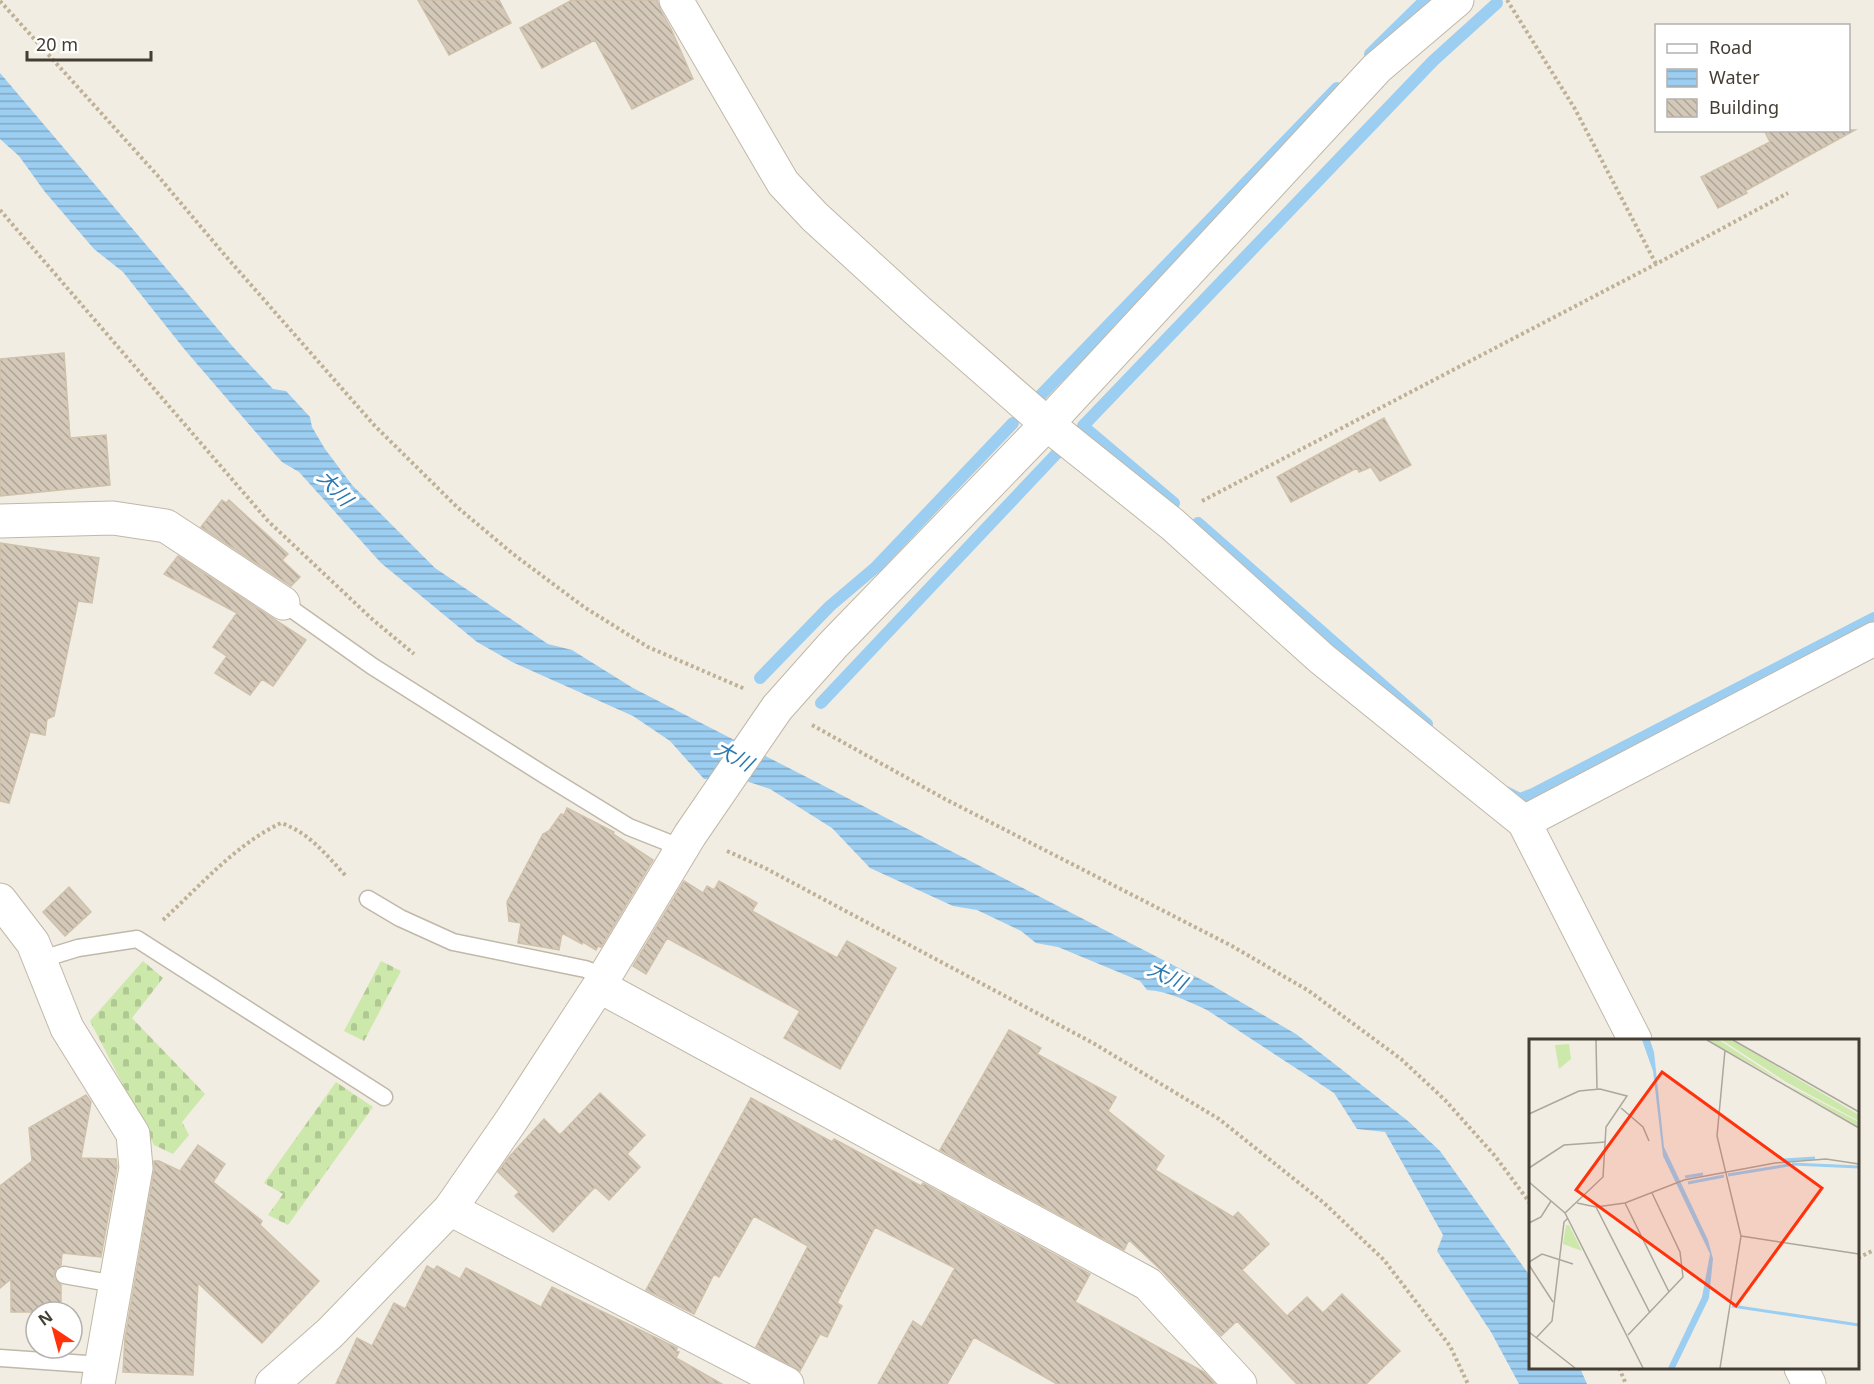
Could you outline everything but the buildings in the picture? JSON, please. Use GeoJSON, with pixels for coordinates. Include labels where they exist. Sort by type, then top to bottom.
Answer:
{"type":"FeatureCollection","features":[{"type":"Feature","properties":{"kind":"street"},"geometry":{"type":"LineString","coordinates":[[676,0],[783,183],[814,217],[1047,424],[1169,522],[1322,659],[1524,822],[1634,1039]]}},
{"type":"Feature","properties":{"kind":"street"},"geometry":{"type":"LineString","coordinates":[[272,1384],[330,1332],[450,1209],[511,1121],[601,981],[689,836],[779,706],[833,645],[1047,424],[1377,68],[1457,0]]}},
{"type":"Feature","properties":{"kind":"street"},"geometry":{"type":"LineString","coordinates":[[0,521],[113,518],[165,526],[283,603]]}},
{"type":"Feature","properties":{"kind":"street"},"geometry":{"type":"LineString","coordinates":[[1524,822],[1874,639]]}},
{"type":"Feature","properties":{"kind":"street"},"geometry":{"type":"LineString","coordinates":[[0,900],[33,943],[67,1028],[133,1134],[136,1168],[99,1374]]}},
{"type":"Feature","properties":{"kind":"street"},"geometry":{"type":"LineString","coordinates":[[601,981],[1148,1284],[1240,1384]]}},
{"type":"Feature","properties":{"kind":"street"},"geometry":{"type":"LineString","coordinates":[[450,1209],[787,1384]]}},
{"type":"Feature","properties":{"kind":"street"},"geometry":{"type":"LineString","coordinates":[[1802,1369],[1809,1384]]}},
{"type":"Feature","properties":{"kind":"lane"},"geometry":{"type":"LineString","coordinates":[[283,603],[372,666],[629,827],[689,836]]}},
{"type":"Feature","properties":{"kind":"lane"},"geometry":{"type":"LineString","coordinates":[[368,899],[400,918],[453,942],[585,969],[601,981]]}},
{"type":"Feature","properties":{"kind":"lane"},"geometry":{"type":"LineString","coordinates":[[39,960],[78,948],[137,939],[384,1096]]}},
{"type":"Feature","properties":{"kind":"lane"},"geometry":{"type":"LineString","coordinates":[[64,1275],[116,1284]]}},
{"type":"Feature","properties":{"kind":"lane"},"geometry":{"type":"LineString","coordinates":[[0,1358],[99,1374]]}},
{"type":"Feature","properties":{"kind":"path"},"geometry":{"type":"LineString","coordinates":[[1507,0],[1575,109],[1656,264]]}},
{"type":"Feature","properties":{"kind":"path"},"geometry":{"type":"LineString","coordinates":[[0,1],[158,176],[374,425],[457,507],[513,554],[584,607],[648,647],[779,706],[908,779],[1232,946],[1309,991],[1401,1059],[1445,1100],[1495,1156],[1529,1202]]}},
{"type":"Feature","properties":{"kind":"path"},"geometry":{"type":"LineString","coordinates":[[1169,522],[1203,500],[1788,193]]}},
{"type":"Feature","properties":{"kind":"path"},"geometry":{"type":"LineString","coordinates":[[0,210],[268,521],[372,619],[417,656]]}},
{"type":"Feature","properties":{"kind":"path"},"geometry":{"type":"LineString","coordinates":[[141,941],[240,849],[260,833],[281,823],[297,828],[308,836],[368,899]]}},
{"type":"Feature","properties":{"kind":"path"},"geometry":{"type":"LineString","coordinates":[[689,836],[765,868],[967,975],[1093,1043],[1219,1119],[1324,1203],[1384,1260],[1450,1346],[1468,1384]]}},
{"type":"Feature","properties":{"kind":"path"},"geometry":{"type":"LineString","coordinates":[[1859,1257],[1874,1250]]}},
{"type":"Feature","properties":{"kind":"path"},"geometry":{"type":"LineString","coordinates":[[1619,1369],[1626,1384]]}},
{"type":"Feature","properties":{"kind":"green space"},"geometry":{"type":"Polygon","coordinates":[[[143,961],[163,978],[132,1018],[205,1094],[182,1122],[189,1135],[173,1154],[154,1145],[90,1021],[143,961]]]}},
{"type":"Feature","properties":{"kind":"green space"},"geometry":{"type":"Polygon","coordinates":[[[381,961],[401,971],[364,1041],[344,1031],[381,961]]]}},
{"type":"Feature","properties":{"kind":"green space"},"geometry":{"type":"Polygon","coordinates":[[[336,1082],[373,1107],[288,1225],[268,1215],[283,1194],[264,1183],[336,1082]]]}},
{"type":"Feature","properties":{"kind":"water","name":"大川"},"geometry":{"type":"Polygon","coordinates":[[[0,73],[234,348],[273,389],[286,391],[310,417],[312,427],[325,449],[352,485],[435,568],[548,644],[572,650],[633,688],[1208,983],[1296,1034],[1408,1121],[1440,1151],[1529,1275],[1529,1369],[1580,1369],[1587,1384],[1519,1384],[1491,1332],[1437,1251],[1443,1235],[1385,1132],[1357,1129],[1334,1093],[1207,1010],[1170,994],[1147,990],[1140,981],[1058,947],[1036,943],[1021,931],[977,910],[953,906],[870,868],[832,828],[770,789],[746,781],[704,779],[670,741],[633,716],[512,662],[477,642],[381,563],[299,472],[282,462],[185,350],[123,272],[94,249],[45,192],[19,156],[0,139],[0,73]]]}},
{"type":"Feature","properties":{"kind":"waterway"},"geometry":{"type":"LineString","coordinates":[[1370,54],[1425,0]]}},
{"type":"Feature","properties":{"kind":"waterway"},"geometry":{"type":"LineString","coordinates":[[1174,503],[1083,426],[1433,61],[1497,3]]}},
{"type":"Feature","properties":{"kind":"waterway"},"geometry":{"type":"LineString","coordinates":[[1039,397],[1337,88]]}},
{"type":"Feature","properties":{"kind":"waterway"},"geometry":{"type":"LineString","coordinates":[[760,678],[830,606],[876,567],[1013,423]]}},
{"type":"Feature","properties":{"kind":"waterway"},"geometry":{"type":"LineString","coordinates":[[821,703],[1059,451]]}},
{"type":"Feature","properties":{"kind":"waterway"},"geometry":{"type":"LineString","coordinates":[[1198,523],[1427,724]]}},
{"type":"Feature","properties":{"kind":"waterway"},"geometry":{"type":"LineString","coordinates":[[1506,792],[1520,799],[1533,794],[1874,618]]}}]}
